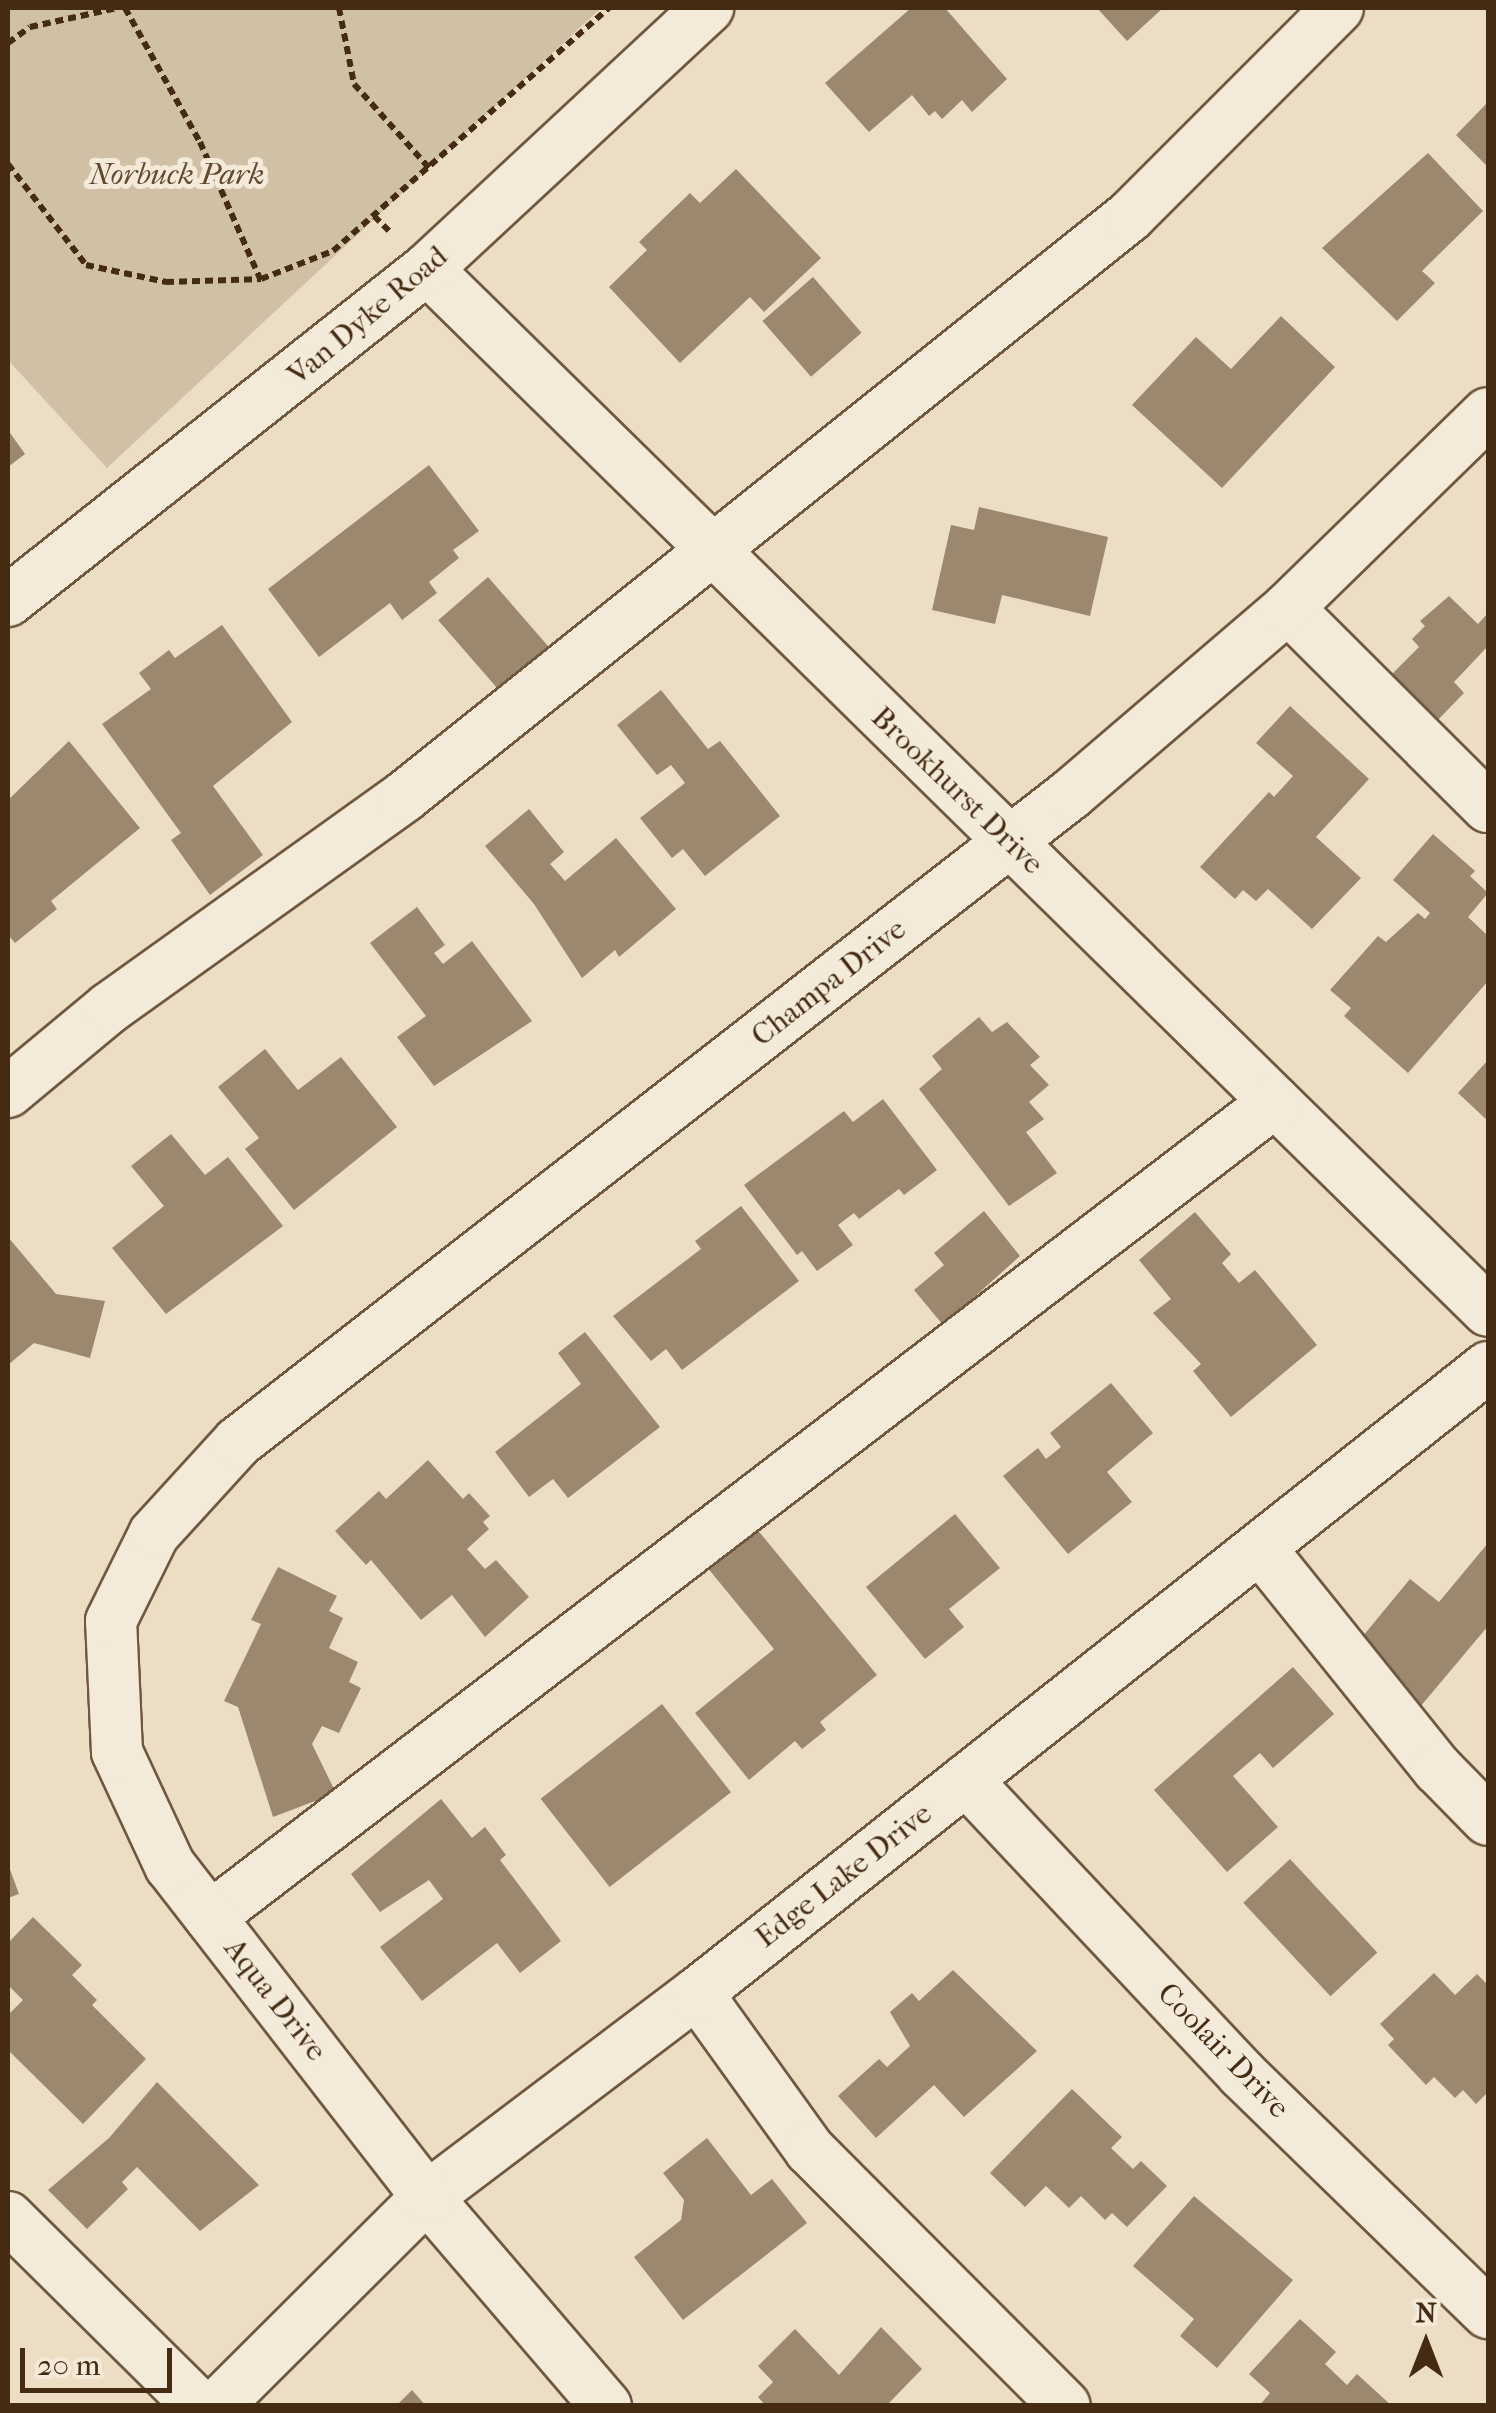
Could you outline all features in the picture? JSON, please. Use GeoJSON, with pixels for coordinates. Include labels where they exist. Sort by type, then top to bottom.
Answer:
{"type":"FeatureCollection","features":[{"type":"Feature","properties":{"kind":"street","name":"Van Dyke Road"},"geometry":{"type":"LineString","coordinates":[[8,601],[427,269],[708,8]]}},
{"type":"Feature","properties":{"kind":"street"},"geometry":{"type":"LineString","coordinates":[[8,1092],[110,1008],[404,796],[708,548],[1130,216],[1338,8]]}},
{"type":"Feature","properties":{"kind":"street","name":"Brookhurst Drive"},"geometry":{"type":"LineString","coordinates":[[427,269],[1488,1311]]}},
{"type":"Feature","properties":{"kind":"street","name":"Champa Drive"},"geometry":{"type":"LineString","coordinates":[[154,1534],[238,1442],[1009,842],[1288,608],[1488,413]]}},
{"type":"Feature","properties":{"kind":"street"},"geometry":{"type":"LineString","coordinates":[[1288,608],[1488,807]]}},
{"type":"Feature","properties":{"kind":"street"},"geometry":{"type":"LineString","coordinates":[[210,1917],[1275,1102]]}},
{"type":"Feature","properties":{"kind":"street","name":"Edge Lake Drive"},"geometry":{"type":"LineString","coordinates":[[218,2406],[427,2197],[697,1993],[1488,1367]]}},
{"type":"Feature","properties":{"kind":"street","name":"Aqua Drive"},"geometry":{"type":"LineString","coordinates":[[154,1534],[111,1621],[117,1752],[170,1866],[427,2197],[606,2406]]}},
{"type":"Feature","properties":{"kind":"street"},"geometry":{"type":"LineString","coordinates":[[1260,1548],[1438,1770],[1488,1820]]}},
{"type":"Feature","properties":{"kind":"street","name":"Coolair Drive"},"geometry":{"type":"LineString","coordinates":[[966,1780],[1242,2074],[1488,2313]]}},
{"type":"Feature","properties":{"kind":"street"},"geometry":{"type":"LineString","coordinates":[[697,1993],[810,2150],[1065,2406]]}},
{"type":"Feature","properties":{"kind":"street"},"geometry":{"type":"LineString","coordinates":[[8,2217],[198,2406]]}},
{"type":"Feature","properties":{"kind":"path"},"geometry":{"type":"LineString","coordinates":[[8,43],[30,26],[117,8]]}},
{"type":"Feature","properties":{"kind":"path"},"geometry":{"type":"LineString","coordinates":[[125,8],[200,142],[260,280]]}},
{"type":"Feature","properties":{"kind":"path"},"geometry":{"type":"LineString","coordinates":[[339,8],[354,84],[430,168]]}},
{"type":"Feature","properties":{"kind":"path"},"geometry":{"type":"LineString","coordinates":[[8,164],[86,265],[166,282],[260,280],[333,251],[609,8]]}},
{"type":"Feature","properties":{"kind":"green space","name":"Norbuck Park"},"geometry":{"type":"Polygon","coordinates":[[[8,8],[601,8],[107,468],[8,360],[8,8]]]}},
{"type":"Feature","properties":{"kind":"building"},"geometry":{"type":"Polygon","coordinates":[[[911,8],[945,8],[1007,79],[972,112],[962,100],[942,119],[935,111],[929,116],[912,95],[869,132],[825,83],[911,8]]]}},
{"type":"Feature","properties":{"kind":"building"},"geometry":{"type":"Polygon","coordinates":[[[1097,8],[1163,8],[1127,41],[1097,8]]]}},
{"type":"Feature","properties":{"kind":"building"},"geometry":{"type":"Polygon","coordinates":[[[1488,102],[1488,167],[1456,135],[1488,102]]]}},
{"type":"Feature","properties":{"kind":"building"},"geometry":{"type":"Polygon","coordinates":[[[1428,153],[1483,211],[1422,271],[1435,283],[1397,321],[1322,248],[1428,153]]]}},
{"type":"Feature","properties":{"kind":"building"},"geometry":{"type":"Polygon","coordinates":[[[736,169],[821,258],[764,312],[750,297],[680,363],[609,287],[647,250],[639,242],[690,193],[700,203],[736,169]]]}},
{"type":"Feature","properties":{"kind":"building"},"geometry":{"type":"Polygon","coordinates":[[[813,277],[862,333],[811,377],[762,321],[813,277]]]}},
{"type":"Feature","properties":{"kind":"building"},"geometry":{"type":"Polygon","coordinates":[[[1281,316],[1335,367],[1222,488],[1132,405],[1196,337],[1231,369],[1281,316]]]}},
{"type":"Feature","properties":{"kind":"building"},"geometry":{"type":"Polygon","coordinates":[[[8,430],[25,454],[8,467],[8,430]]]}},
{"type":"Feature","properties":{"kind":"building"},"geometry":{"type":"Polygon","coordinates":[[[429,465],[479,531],[453,550],[459,558],[429,582],[437,593],[402,620],[390,603],[319,657],[268,589],[429,465]]]}},
{"type":"Feature","properties":{"kind":"building"},"geometry":{"type":"Polygon","coordinates":[[[979,507],[1108,537],[1090,616],[1002,595],[995,624],[932,610],[951,525],[974,530],[979,507]]]}},
{"type":"Feature","properties":{"kind":"building"},"geometry":{"type":"Polygon","coordinates":[[[488,577],[554,652],[504,696],[438,620],[488,577]]]}},
{"type":"Feature","properties":{"kind":"building"},"geometry":{"type":"Polygon","coordinates":[[[1449,596],[1478,624],[1488,613],[1488,646],[1454,682],[1464,693],[1431,727],[1384,682],[1419,647],[1412,639],[1425,626],[1420,621],[1449,596]]]}},
{"type":"Feature","properties":{"kind":"building"},"geometry":{"type":"Polygon","coordinates":[[[222,625],[292,722],[213,786],[263,855],[210,895],[171,840],[181,833],[102,724],[151,689],[139,673],[169,650],[175,658],[222,625]]]}},
{"type":"Feature","properties":{"kind":"building"},"geometry":{"type":"Polygon","coordinates":[[[661,690],[708,749],[720,741],[780,816],[705,876],[683,849],[672,858],[640,818],[685,783],[671,765],[657,775],[617,725],[661,690]]]}},
{"type":"Feature","properties":{"kind":"building"},"geometry":{"type":"Polygon","coordinates":[[[1290,706],[1369,779],[1316,837],[1361,878],[1312,929],[1268,889],[1256,901],[1243,890],[1235,899],[1200,867],[1269,792],[1274,797],[1293,776],[1256,743],[1290,706]]]}},
{"type":"Feature","properties":{"kind":"building"},"geometry":{"type":"Polygon","coordinates":[[[69,741],[140,828],[51,901],[57,909],[15,943],[8,935],[8,800],[69,741]]]}},
{"type":"Feature","properties":{"kind":"building"},"geometry":{"type":"Polygon","coordinates":[[[529,809],[564,852],[550,864],[565,881],[616,838],[676,909],[619,957],[615,950],[582,978],[534,904],[485,846],[529,809]]]}},
{"type":"Feature","properties":{"kind":"building"},"geometry":{"type":"Polygon","coordinates":[[[1433,834],[1475,871],[1470,876],[1488,893],[1468,917],[1488,936],[1488,981],[1408,1073],[1344,1016],[1351,1008],[1330,990],[1378,936],[1386,942],[1418,913],[1425,919],[1430,913],[1393,880],[1433,834]]]}},
{"type":"Feature","properties":{"kind":"building"},"geometry":{"type":"Polygon","coordinates":[[[417,907],[445,945],[434,953],[443,964],[472,941],[532,1021],[434,1086],[397,1037],[426,1016],[370,943],[417,907]]]}},
{"type":"Feature","properties":{"kind":"building"},"geometry":{"type":"Polygon","coordinates":[[[979,1017],[992,1032],[1007,1022],[1040,1057],[1030,1065],[1049,1085],[1029,1102],[1044,1119],[1026,1132],[1057,1173],[1009,1206],[919,1089],[942,1069],[932,1056],[979,1017]]]}},
{"type":"Feature","properties":{"kind":"building"},"geometry":{"type":"Polygon","coordinates":[[[265,1049],[298,1090],[341,1057],[397,1127],[294,1210],[245,1149],[259,1138],[218,1087],[265,1049]]]}},
{"type":"Feature","properties":{"kind":"building"},"geometry":{"type":"Polygon","coordinates":[[[1488,1060],[1488,1121],[1458,1093],[1488,1060]]]}},
{"type":"Feature","properties":{"kind":"building"},"geometry":{"type":"Polygon","coordinates":[[[883,1099],[937,1170],[904,1195],[899,1189],[859,1219],[854,1213],[838,1225],[853,1245],[817,1271],[802,1251],[797,1255],[744,1185],[844,1111],[853,1122],[883,1099]]]}},
{"type":"Feature","properties":{"kind":"building"},"geometry":{"type":"Polygon","coordinates":[[[171,1134],[205,1175],[228,1157],[283,1226],[166,1314],[112,1248],[164,1206],[131,1166],[171,1134]]]}},
{"type":"Feature","properties":{"kind":"building"},"geometry":{"type":"Polygon","coordinates":[[[741,1206],[799,1281],[682,1370],[666,1349],[651,1361],[613,1316],[701,1249],[695,1241],[741,1206]]]}},
{"type":"Feature","properties":{"kind":"building"},"geometry":{"type":"Polygon","coordinates":[[[984,1211],[1020,1256],[943,1325],[914,1290],[944,1265],[934,1253],[984,1211]]]}},
{"type":"Feature","properties":{"kind":"building"},"geometry":{"type":"Polygon","coordinates":[[[1195,1212],[1231,1254],[1222,1263],[1239,1283],[1255,1270],[1317,1345],[1231,1417],[1193,1371],[1201,1364],[1153,1313],[1171,1299],[1139,1260],[1195,1212]]]}},
{"type":"Feature","properties":{"kind":"building"},"geometry":{"type":"Polygon","coordinates":[[[8,1237],[56,1294],[105,1301],[90,1358],[34,1343],[8,1365],[8,1237]]]}},
{"type":"Feature","properties":{"kind":"building"},"geometry":{"type":"Polygon","coordinates":[[[585,1332],[660,1427],[568,1498],[553,1479],[529,1497],[495,1452],[581,1384],[558,1353],[585,1332]]]}},
{"type":"Feature","properties":{"kind":"building"},"geometry":{"type":"Polygon","coordinates":[[[1111,1383],[1153,1433],[1107,1472],[1132,1502],[1068,1554],[1003,1476],[1038,1448],[1046,1459],[1061,1447],[1050,1433],[1111,1383]]]}},
{"type":"Feature","properties":{"kind":"building"},"geometry":{"type":"Polygon","coordinates":[[[428,1460],[463,1499],[469,1493],[490,1516],[483,1522],[489,1529],[467,1549],[485,1569],[496,1560],[529,1597],[485,1637],[452,1595],[421,1620],[371,1560],[366,1565],[335,1531],[379,1491],[386,1499],[428,1460]]]}},
{"type":"Feature","properties":{"kind":"building"},"geometry":{"type":"Polygon","coordinates":[[[955,1514],[1000,1568],[949,1609],[964,1627],[925,1659],[866,1587],[955,1514]]]}},
{"type":"Feature","properties":{"kind":"building"},"geometry":{"type":"Polygon","coordinates":[[[751,1522],[877,1675],[820,1722],[826,1730],[802,1749],[795,1741],[749,1780],[695,1713],[774,1649],[702,1561],[751,1522]]]}},
{"type":"Feature","properties":{"kind":"building"},"geometry":{"type":"Polygon","coordinates":[[[1488,1543],[1488,1626],[1420,1707],[1358,1642],[1410,1579],[1439,1602],[1488,1543]]]}},
{"type":"Feature","properties":{"kind":"building"},"geometry":{"type":"Polygon","coordinates":[[[278,1567],[337,1596],[329,1611],[343,1618],[329,1648],[358,1662],[349,1682],[361,1688],[339,1733],[322,1726],[312,1744],[336,1793],[273,1817],[238,1707],[224,1701],[261,1624],[251,1620],[278,1567]]]}},
{"type":"Feature","properties":{"kind":"building"},"geometry":{"type":"Polygon","coordinates":[[[1293,1667],[1334,1714],[1273,1768],[1260,1753],[1233,1776],[1278,1827],[1227,1872],[1154,1790],[1293,1667]]]}},
{"type":"Feature","properties":{"kind":"building"},"geometry":{"type":"Polygon","coordinates":[[[662,1704],[731,1792],[610,1887],[541,1799],[662,1704]]]}},
{"type":"Feature","properties":{"kind":"building"},"geometry":{"type":"Polygon","coordinates":[[[441,1799],[472,1838],[485,1827],[506,1855],[500,1860],[561,1941],[520,1973],[497,1943],[422,2001],[380,1947],[443,1899],[429,1880],[380,1912],[351,1874],[441,1799]]]}},
{"type":"Feature","properties":{"kind":"building"},"geometry":{"type":"Polygon","coordinates":[[[1290,1859],[1377,1953],[1330,1996],[1243,1903],[1290,1859]]]}},
{"type":"Feature","properties":{"kind":"building"},"geometry":{"type":"Polygon","coordinates":[[[8,1864],[19,1894],[8,1898],[8,1864]]]}},
{"type":"Feature","properties":{"kind":"building"},"geometry":{"type":"Polygon","coordinates":[[[33,1917],[82,1965],[72,1975],[97,2000],[92,2005],[146,2059],[83,2124],[8,2050],[8,2015],[23,2000],[8,1985],[8,1943],[33,1917]]]}},
{"type":"Feature","properties":{"kind":"building"},"geometry":{"type":"Polygon","coordinates":[[[953,1970],[1037,2051],[964,2117],[934,2085],[876,2138],[838,2096],[879,2059],[887,2067],[910,2046],[890,2012],[912,1993],[919,2001],[953,1970]]]}},
{"type":"Feature","properties":{"kind":"building"},"geometry":{"type":"Polygon","coordinates":[[[1434,1973],[1455,1995],[1477,1974],[1488,1985],[1488,2092],[1476,2104],[1463,2090],[1455,2098],[1434,2077],[1426,2085],[1388,2045],[1394,2039],[1380,2024],[1434,1973]]]}},
{"type":"Feature","properties":{"kind":"building"},"geometry":{"type":"Polygon","coordinates":[[[157,2082],[259,2185],[200,2231],[137,2167],[122,2182],[128,2189],[87,2229],[48,2190],[109,2138],[157,2082]]]}},
{"type":"Feature","properties":{"kind":"building"},"geometry":{"type":"Polygon","coordinates":[[[1072,2089],[1122,2137],[1111,2148],[1133,2169],[1141,2161],[1167,2186],[1127,2227],[1112,2213],[1105,2220],[1081,2196],[1069,2208],[1046,2186],[1025,2207],[990,2173],[1072,2089]]]}},
{"type":"Feature","properties":{"kind":"building"},"geometry":{"type":"Polygon","coordinates":[[[707,2138],[751,2195],[772,2179],[807,2223],[683,2320],[634,2257],[681,2220],[684,2200],[663,2173],[707,2138]]]}},
{"type":"Feature","properties":{"kind":"building"},"geometry":{"type":"Polygon","coordinates":[[[1194,2196],[1293,2280],[1217,2368],[1180,2336],[1194,2319],[1133,2266],[1194,2196]]]}},
{"type":"Feature","properties":{"kind":"building"},"geometry":{"type":"Polygon","coordinates":[[[1300,2319],[1336,2352],[1325,2364],[1347,2385],[1357,2374],[1392,2406],[1259,2406],[1270,2393],[1249,2374],[1300,2319]]]}},
{"type":"Feature","properties":{"kind":"building"},"geometry":{"type":"Polygon","coordinates":[[[881,2327],[922,2369],[886,2406],[766,2406],[758,2397],[773,2382],[758,2366],[795,2329],[839,2375],[881,2327]]]}},
{"type":"Feature","properties":{"kind":"building"},"geometry":{"type":"Polygon","coordinates":[[[412,2390],[426,2406],[396,2406],[412,2390]]]}}]}
